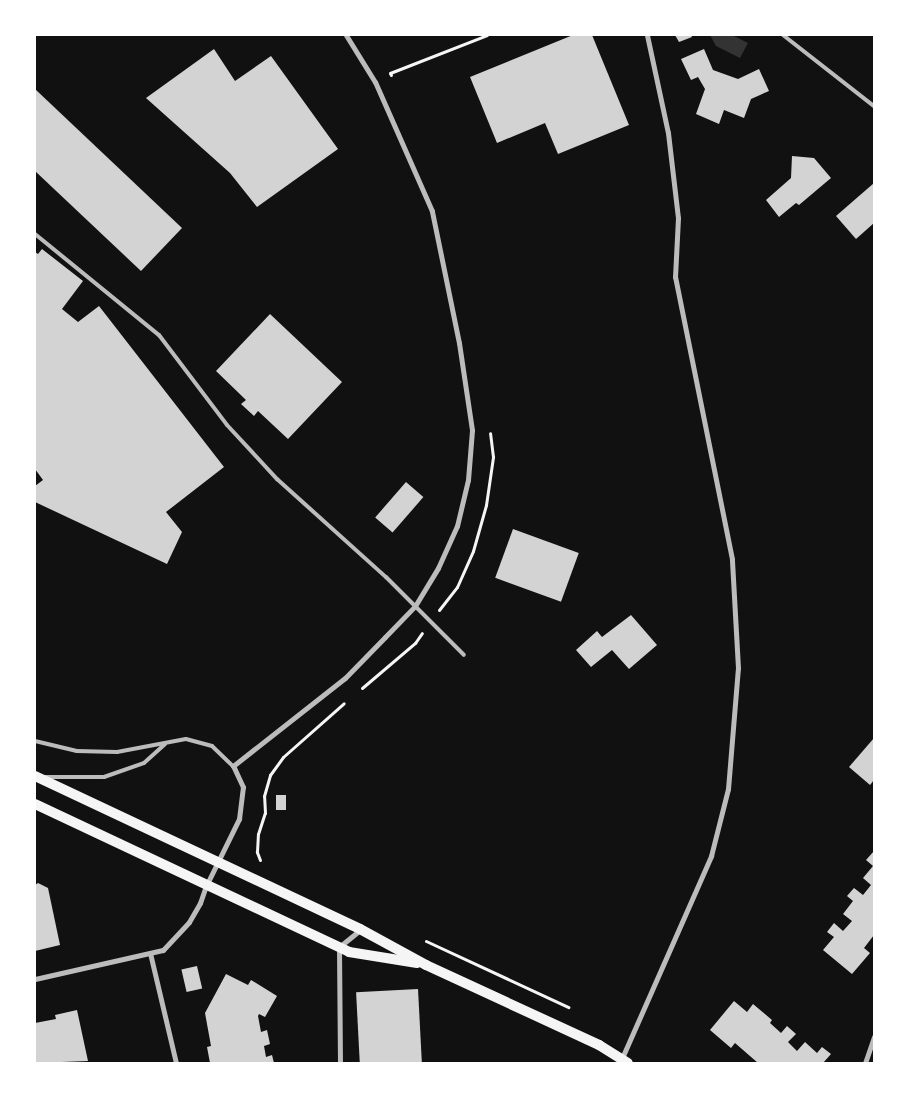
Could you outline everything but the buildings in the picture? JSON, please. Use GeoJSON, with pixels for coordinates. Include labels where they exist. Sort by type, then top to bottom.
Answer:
{"type":"FeatureCollection","features":[{"type":"Feature","properties":{"kind":"main road"},"geometry":{"type":"LineString","coordinates":[[37,776],[360,929],[426,965],[625,1060]]}},
{"type":"Feature","properties":{"kind":"main road"},"geometry":{"type":"LineString","coordinates":[[35,804],[349,952],[426,965]]}},
{"type":"Feature","properties":{"kind":"street"},"geometry":{"type":"LineString","coordinates":[[35,980],[163,950],[189,922],[200,903],[239,816],[243,787],[233,766],[345,678],[415,606],[438,568],[457,526],[468,480],[472,430],[459,343],[432,211],[375,82],[346,35]]}},
{"type":"Feature","properties":{"kind":"street"},"geometry":{"type":"LineString","coordinates":[[625,1060],[711,856],[728,788],[738,668],[732,559],[675,277],[678,218],[672,162],[662,98],[647,35]]}},
{"type":"Feature","properties":{"kind":"street"},"geometry":{"type":"LineString","coordinates":[[340,1063],[339,947],[360,929]]}},
{"type":"Feature","properties":{"kind":"street"},"geometry":{"type":"LineString","coordinates":[[150,953],[176,1063]]}},
{"type":"Feature","properties":{"kind":"street"},"geometry":{"type":"LineString","coordinates":[[865,1063],[874,1037]]}},
{"type":"Feature","properties":{"kind":"lane"},"geometry":{"type":"LineString","coordinates":[[783,35],[874,106]]}},
{"type":"Feature","properties":{"kind":"lane"},"geometry":{"type":"LineString","coordinates":[[35,234],[159,335],[227,425],[277,479],[431,620],[464,655]]}},
{"type":"Feature","properties":{"kind":"lane"},"geometry":{"type":"LineString","coordinates":[[35,741],[77,751],[117,752],[186,739],[212,746],[233,766]]}},
{"type":"Feature","properties":{"kind":"lane"},"geometry":{"type":"LineString","coordinates":[[37,776],[104,777],[144,763],[167,742]]}},
{"type":"Feature","properties":{"kind":"path"},"geometry":{"type":"LineString","coordinates":[[390,73],[487,35]]}},
{"type":"Feature","properties":{"kind":"path"},"geometry":{"type":"LineString","coordinates":[[360,689],[414,643],[431,620]]}},
{"type":"Feature","properties":{"kind":"path"},"geometry":{"type":"LineString","coordinates":[[263,866],[257,852],[258,834],[265,813],[264,796],[270,775],[283,757],[346,702]]}},
{"type":"Feature","properties":{"kind":"path"},"geometry":{"type":"LineString","coordinates":[[422,939],[570,1008]]}},
{"type":"Feature","properties":{"kind":"shaded area"},"geometry":{"type":"Polygon","coordinates":[[[710,35],[732,35],[748,43],[740,58],[716,46],[710,35]]]}}]}
